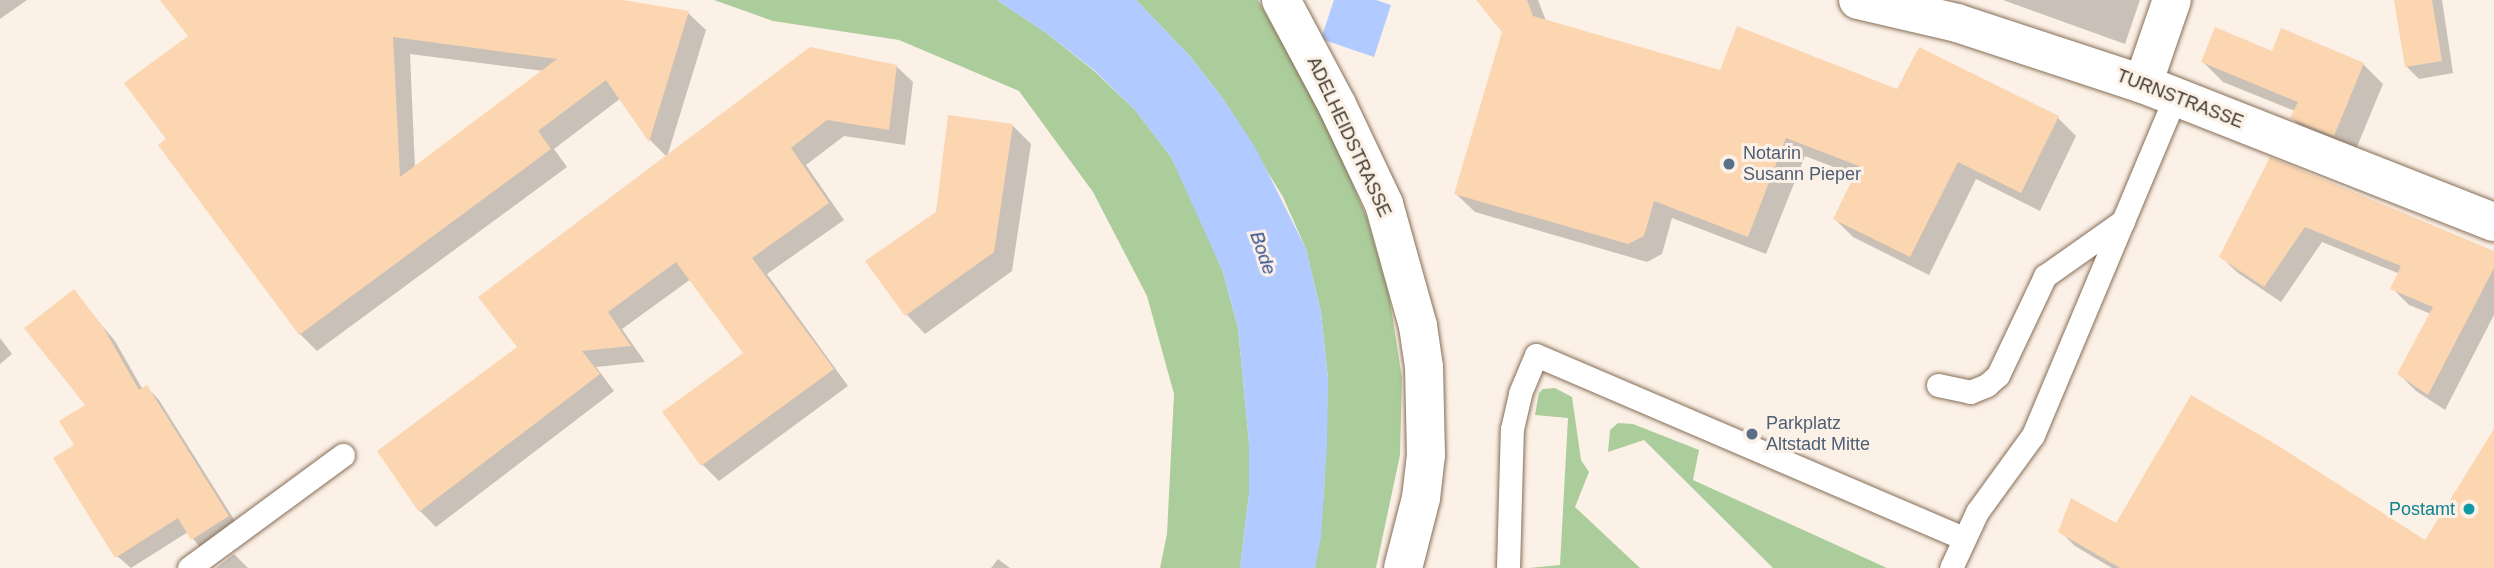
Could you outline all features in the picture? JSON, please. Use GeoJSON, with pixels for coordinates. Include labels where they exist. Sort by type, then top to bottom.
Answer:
{"type":"FeatureCollection","features":[{"type":"Feature","properties":{"kind":"street","name":"ADELHEIDSTRASSE"},"geometry":{"type":"LineString","coordinates":[[1281,0],[1337,104],[1384,204],[1418,326],[1424,367],[1426,455],[1421,498],[1403,568]]}},
{"type":"Feature","properties":{"kind":"street","name":"TURNSTRASSE"},"geometry":{"type":"LineString","coordinates":[[1858,0],[1957,23],[2159,90],[2494,222]]}},
{"type":"Feature","properties":{"kind":"street"},"geometry":{"type":"LineString","coordinates":[[2159,90],[2172,0]]}},
{"type":"Feature","properties":{"kind":"lane"},"geometry":{"type":"LineString","coordinates":[[1951,568],[1963,538],[1986,498],[2017,461],[2032,435],[2123,221],[2159,90]]}},
{"type":"Feature","properties":{"kind":"lane"},"geometry":{"type":"LineString","coordinates":[[1938,385],[1970,392],[1993,381],[2002,370],[2045,276],[2123,221]]}},
{"type":"Feature","properties":{"kind":"lane"},"geometry":{"type":"LineString","coordinates":[[1508,568],[1512,429],[1520,393],[1536,355],[1963,538]]}},
{"type":"Feature","properties":{"kind":"lane"},"geometry":{"type":"LineString","coordinates":[[189,568],[343,455]]}},
{"type":"Feature","properties":{"kind":"green space"},"geometry":{"type":"Polygon","coordinates":[[[714,0],[997,0],[1046,33],[1093,70],[1135,110],[1171,157],[1198,213],[1223,272],[1238,328],[1249,443],[1249,494],[1240,568],[1160,568],[1167,534],[1174,394],[1147,296],[1093,192],[1019,91],[899,40],[773,21],[714,0]]]}},
{"type":"Feature","properties":{"kind":"green space"},"geometry":{"type":"Polygon","coordinates":[[[1136,0],[1258,0],[1325,120],[1367,218],[1389,295],[1402,378],[1400,455],[1376,568],[1315,568],[1324,492],[1328,379],[1321,312],[1306,249],[1283,197],[1224,100],[1190,56],[1136,0]]]}},
{"type":"Feature","properties":{"kind":"green space"},"geometry":{"type":"Polygon","coordinates":[[[1555,388],[1572,397],[1581,460],[1589,472],[1575,507],[1640,568],[1529,568],[1560,565],[1568,418],[1535,415],[1539,393],[1543,389],[1555,388]]]}},
{"type":"Feature","properties":{"kind":"green space"},"geometry":{"type":"Polygon","coordinates":[[[1618,423],[1633,424],[1699,450],[1693,480],[1887,568],[1773,568],[1644,440],[1608,452],[1610,430],[1618,423]]]}},
{"type":"Feature","properties":{"kind":"water","name":"Bode"},"geometry":{"type":"Polygon","coordinates":[[[997,0],[1136,0],[1190,56],[1255,147],[1306,249],[1321,312],[1328,379],[1327,445],[1321,537],[1315,568],[1240,568],[1249,494],[1249,443],[1238,328],[1223,272],[1171,157],[1135,110],[1094,70],[997,0]]]}},
{"type":"Feature","properties":{"kind":"water"},"geometry":{"type":"Polygon","coordinates":[[[1334,0],[1376,0],[1391,5],[1374,57],[1321,39],[1334,0]]]}},
{"type":"Feature","properties":{"kind":"building"},"geometry":{"type":"Polygon","coordinates":[[[160,0],[623,0],[689,11],[649,142],[606,80],[538,131],[551,149],[299,335],[158,145],[166,139],[124,83],[188,36],[160,0]],[[393,37],[400,177],[557,59],[393,37]]]}},
{"type":"Feature","properties":{"kind":"building"},"geometry":{"type":"Polygon","coordinates":[[[1476,0],[1527,0],[1533,16],[1720,70],[1737,26],[1897,89],[1919,47],[2059,116],[2021,193],[1958,162],[1910,257],[1833,219],[1859,166],[1786,138],[1748,237],[1654,201],[1644,236],[1628,244],[1454,194],[1502,32],[1476,0]]]}},
{"type":"Feature","properties":{"kind":"building"},"geometry":{"type":"Polygon","coordinates":[[[2394,0],[2432,0],[2442,61],[2405,67],[2394,0]]]}},
{"type":"Feature","properties":{"kind":"building"},"geometry":{"type":"Polygon","coordinates":[[[2215,27],[2272,51],[2281,28],[2364,63],[2334,136],[2290,118],[2298,102],[2201,62],[2215,27]]]}},
{"type":"Feature","properties":{"kind":"building"},"geometry":{"type":"Polygon","coordinates":[[[810,47],[897,65],[889,130],[827,120],[791,148],[829,203],[752,258],[834,369],[701,466],[662,412],[743,353],[676,262],[608,312],[631,346],[582,351],[600,374],[419,512],[377,451],[517,347],[478,297],[810,47]]]}},
{"type":"Feature","properties":{"kind":"building"},"geometry":{"type":"Polygon","coordinates":[[[948,115],[1013,124],[994,252],[905,316],[865,261],[936,212],[948,115]]]}},
{"type":"Feature","properties":{"kind":"building"},"geometry":{"type":"Polygon","coordinates":[[[2270,157],[2494,251],[2494,268],[2428,395],[2397,374],[2433,307],[2390,289],[2401,266],[2305,227],[2264,287],[2219,257],[2270,157]]]}},
{"type":"Feature","properties":{"kind":"building"},"geometry":{"type":"Polygon","coordinates":[[[74,289],[103,327],[139,390],[147,385],[229,516],[191,540],[178,518],[115,558],[53,458],[74,445],[59,421],[85,405],[24,328],[74,289]]]}},
{"type":"Feature","properties":{"kind":"building"},"geometry":{"type":"Polygon","coordinates":[[[2191,395],[2277,445],[2425,540],[2494,429],[2494,568],[2120,568],[2058,532],[2071,498],[2116,523],[2191,395]]]}},
{"type":"Feature","properties":{"kind":"place","name":"Notarin Susann Pieper"},"geometry":{"type":"Point","coordinates":[1729,164]}},
{"type":"Feature","properties":{"kind":"place","name":"Parkplatz Altstadt Mitte"},"geometry":{"type":"Point","coordinates":[1752,434]}},
{"type":"Feature","properties":{"kind":"place","name":"Postamt"},"geometry":{"type":"Point","coordinates":[2469,509]}}]}
